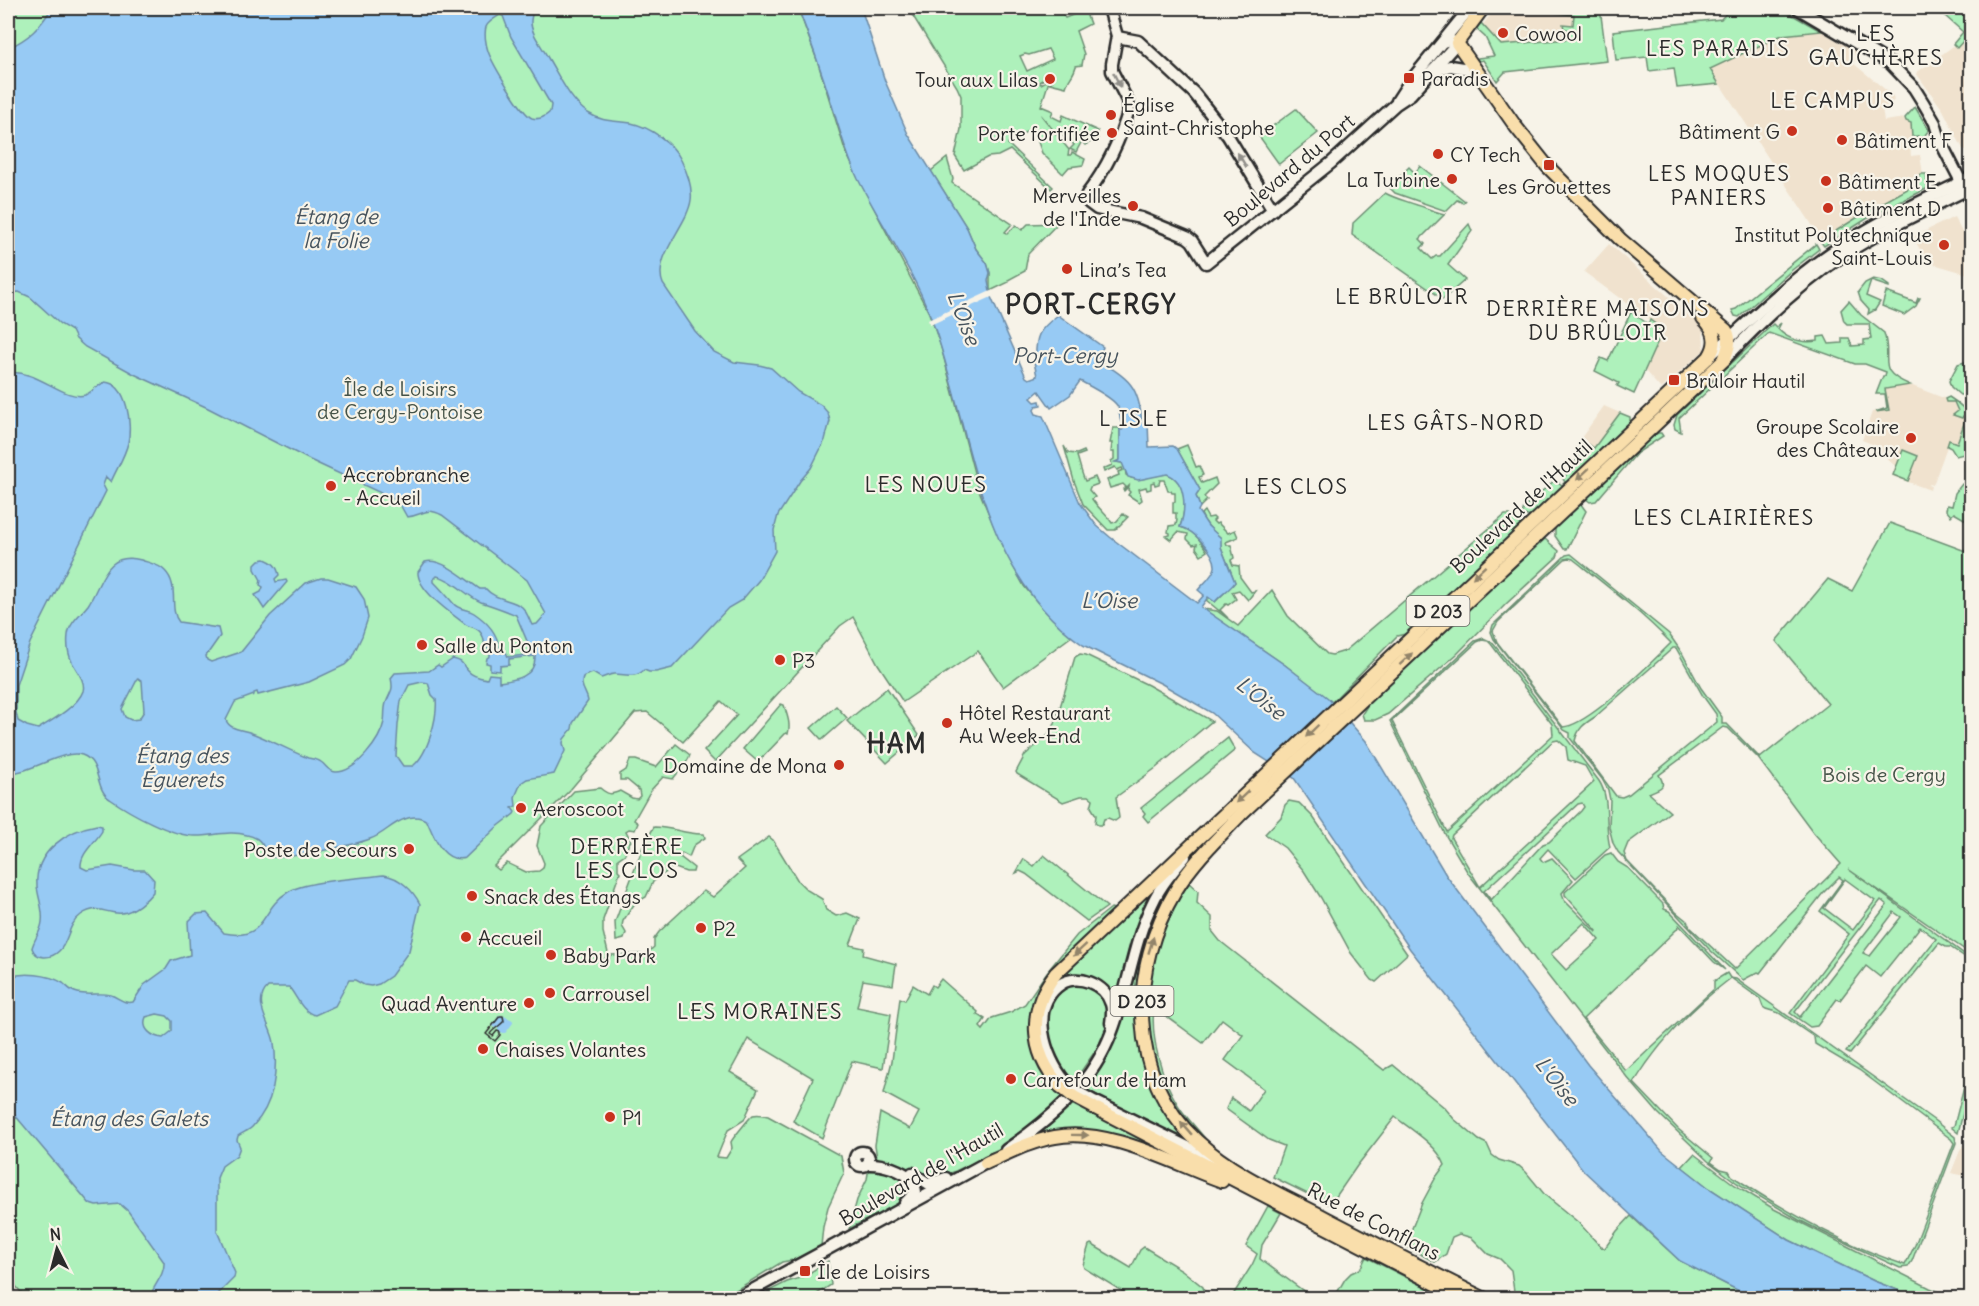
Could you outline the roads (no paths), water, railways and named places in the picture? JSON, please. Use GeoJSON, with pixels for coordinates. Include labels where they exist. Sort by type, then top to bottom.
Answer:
{"type":"FeatureCollection","features":[{"type":"Feature","properties":{"kind":"main road"},"geometry":{"type":"LineString","coordinates":[[1109,8],[1117,37],[1134,40],[1171,69],[1200,100],[1228,136],[1273,210]]}},
{"type":"Feature","properties":{"kind":"main road","name":"Boulevard du Port"},"geometry":{"type":"LineString","coordinates":[[1117,37],[1112,64],[1113,73],[1129,107],[1116,147],[1103,172],[1087,194],[1089,203],[1097,209],[1141,218],[1187,237],[1206,263],[1349,148],[1396,104],[1411,94],[1432,72],[1472,8]]}},
{"type":"Feature","properties":{"kind":"main road","name":"Boulevard du Port"},"geometry":{"type":"LineString","coordinates":[[1396,104],[1405,88],[1452,43],[1483,8]]}},
{"type":"Feature","properties":{"kind":"main road"},"geometry":{"type":"LineString","coordinates":[[1797,8],[1890,63],[1914,88],[1933,120],[1940,140],[1967,184],[1971,203]]}},
{"type":"Feature","properties":{"kind":"main road"},"geometry":{"type":"LineString","coordinates":[[1452,43],[1469,69],[1566,195],[1597,226],[1710,324],[1733,336]]}},
{"type":"Feature","properties":{"kind":"main road"},"geometry":{"type":"LineString","coordinates":[[1452,43],[1547,166],[1620,239],[1733,336]]}},
{"type":"Feature","properties":{"kind":"main road"},"geometry":{"type":"LineString","coordinates":[[1432,72],[1450,66],[1469,69]]}},
{"type":"Feature","properties":{"kind":"main road","name":"Boulevard de l'Hautil"},"geometry":{"type":"LineString","coordinates":[[1359,695],[1641,420],[1796,279],[1849,240],[1967,184]]}},
{"type":"Feature","properties":{"kind":"main road"},"geometry":{"type":"LineString","coordinates":[[1709,357],[1715,342],[1710,324]]}},
{"type":"Feature","properties":{"kind":"main road","name":"Boulevard de l'Hautil"},"geometry":{"type":"LineString","coordinates":[[738,1299],[982,1166],[1031,1132],[1063,1106],[1089,1075],[1104,1049],[1117,1018],[1136,946],[1154,900],[1164,884],[1221,817],[1266,782],[1598,479],[1724,360],[1733,336]]}},
{"type":"Feature","properties":{"kind":"main road"},"geometry":{"type":"LineString","coordinates":[[1655,425],[1674,389]]}},
{"type":"Feature","properties":{"kind":"main road"},"geometry":{"type":"LineString","coordinates":[[1598,479],[1616,456],[1641,432],[1641,420]]}},
{"type":"Feature","properties":{"kind":"main road","name":"Boulevard de l'Hautil"},"geometry":{"type":"LineString","coordinates":[[1145,920],[1180,872],[1240,814],[1266,782]]}},
{"type":"Feature","properties":{"kind":"main road","name":"D 203"},"geometry":{"type":"LineString","coordinates":[[1240,814],[1196,862],[1165,911],[1148,957],[1141,1010],[1148,1059],[1168,1105],[1197,1141],[1248,1178]]}},
{"type":"Feature","properties":{"kind":"main road","name":"D 203"},"geometry":{"type":"LineString","coordinates":[[1221,817],[1064,964],[1046,987],[1038,1009],[1036,1033],[1043,1062],[1048,1072],[1074,1097],[1094,1104],[1271,1199]]}},
{"type":"Feature","properties":{"kind":"main road","name":"D 203"},"geometry":{"type":"LineString","coordinates":[[1062,1084],[1049,1059],[1042,1030],[1047,1004],[1051,994],[1060,984],[1072,980],[1087,981],[1098,987],[1107,997],[1112,1012],[1104,1049]]}},
{"type":"Feature","properties":{"kind":"main road"},"geometry":{"type":"LineString","coordinates":[[1094,1104],[1248,1178]]}},
{"type":"Feature","properties":{"kind":"main road"},"geometry":{"type":"LineString","coordinates":[[871,1162],[913,1174],[926,1183],[932,1184],[982,1166],[1023,1146],[1049,1138],[1068,1135],[1095,1136],[1127,1144],[1271,1199]]}},
{"type":"Feature","properties":{"kind":"main road"},"geometry":{"type":"LineString","coordinates":[[892,1169],[911,1178],[916,1188],[913,1196],[894,1214]]}},
{"type":"Feature","properties":{"kind":"main road","name":"Rue de Conflans"},"geometry":{"type":"LineString","coordinates":[[1248,1178],[1483,1299]]}},
{"type":"Feature","properties":{"kind":"main road","name":"Rue de Conflans"},"geometry":{"type":"LineString","coordinates":[[1271,1199],[1463,1299]]}},
{"type":"Feature","properties":{"kind":"water","name":"Étang de la Folie"},"geometry":{"type":"Polygon","coordinates":[[[52,8],[534,8],[531,26],[535,35],[565,88],[576,102],[588,113],[599,118],[631,123],[653,132],[667,142],[681,160],[690,184],[691,200],[684,220],[666,252],[661,274],[663,284],[695,331],[714,352],[734,362],[771,368],[798,392],[821,405],[828,413],[830,421],[825,440],[811,468],[778,515],[774,530],[775,551],[759,580],[742,600],[728,608],[672,668],[656,672],[644,670],[631,675],[614,674],[601,678],[593,673],[584,676],[582,686],[588,701],[564,739],[565,751],[554,774],[527,779],[521,783],[515,797],[516,806],[512,808],[514,814],[465,858],[457,859],[445,853],[436,841],[427,821],[416,817],[400,821],[375,837],[362,842],[305,854],[272,857],[266,854],[259,841],[249,835],[234,833],[187,835],[176,833],[140,817],[105,795],[93,763],[82,755],[65,755],[27,769],[8,773],[8,373],[29,375],[77,396],[85,395],[105,382],[113,384],[123,397],[129,416],[128,443],[123,458],[111,482],[106,477],[103,485],[106,491],[30,643],[16,685],[18,721],[27,726],[38,729],[63,713],[80,697],[84,687],[68,649],[69,631],[93,597],[106,571],[119,560],[129,558],[141,560],[160,567],[172,583],[174,611],[179,622],[218,628],[220,636],[206,656],[211,662],[241,652],[270,616],[306,583],[328,578],[356,587],[364,599],[368,618],[351,659],[345,665],[309,682],[258,695],[257,692],[235,702],[226,720],[233,727],[318,760],[336,772],[344,771],[359,761],[378,738],[384,722],[385,705],[392,689],[391,678],[395,673],[429,671],[453,659],[461,662],[470,673],[477,677],[487,679],[489,674],[499,675],[499,682],[518,678],[532,669],[535,656],[509,659],[509,665],[500,666],[500,671],[490,670],[490,664],[486,663],[490,656],[490,649],[485,646],[481,633],[444,608],[423,586],[418,572],[425,562],[432,561],[446,566],[480,589],[486,589],[494,595],[518,604],[525,611],[532,625],[537,624],[546,614],[527,580],[442,515],[427,511],[407,517],[398,501],[134,374],[85,347],[76,339],[72,331],[60,324],[30,297],[19,292],[8,293],[8,48],[38,27],[52,8]],[[500,15],[488,23],[485,36],[488,51],[508,88],[527,114],[532,118],[542,118],[550,112],[551,105],[511,37],[503,16],[500,15]],[[437,576],[434,582],[455,605],[474,613],[487,624],[498,642],[498,653],[506,652],[508,657],[535,654],[530,648],[516,615],[475,599],[443,578],[437,576]],[[138,678],[122,709],[125,717],[131,720],[139,719],[144,711],[142,681],[138,678]],[[428,683],[409,685],[401,701],[398,725],[396,756],[403,766],[413,766],[423,753],[434,725],[436,707],[436,699],[428,683]]]}},
{"type":"Feature","properties":{"kind":"water","name":"L’Oise"},"geometry":{"type":"Polygon","coordinates":[[[798,8],[861,8],[885,81],[908,134],[967,228],[976,249],[987,263],[990,273],[988,281],[991,297],[1026,377],[1029,379],[1037,376],[1034,362],[1036,361],[1037,339],[1046,325],[1058,315],[1103,347],[1098,360],[1125,378],[1135,391],[1141,410],[1142,423],[1148,423],[1149,447],[1173,446],[1177,449],[1200,490],[1196,496],[1200,507],[1198,511],[1208,526],[1221,538],[1221,547],[1235,582],[1215,602],[1208,597],[1201,607],[1328,698],[1366,741],[1446,875],[1588,1065],[1662,1151],[1709,1188],[1789,1240],[1874,1281],[1918,1298],[1753,1298],[1680,1261],[1584,1171],[1410,949],[1294,778],[1255,753],[1212,713],[1162,684],[1083,645],[1047,614],[1019,577],[998,537],[982,494],[930,315],[914,280],[854,170],[798,8]],[[1080,381],[1070,395],[1051,408],[1039,391],[1031,398],[1035,402],[1040,401],[1041,405],[1036,406],[1034,410],[1036,414],[1043,416],[1080,503],[1096,525],[1110,537],[1197,603],[1204,595],[1198,590],[1213,573],[1215,567],[1208,549],[1192,533],[1180,527],[1184,505],[1178,483],[1167,474],[1138,480],[1128,477],[1122,463],[1115,462],[1120,460],[1120,428],[1122,430],[1124,428],[1118,407],[1107,396],[1080,381]]]}},
{"type":"Feature","properties":{"kind":"water"},"geometry":{"type":"Polygon","coordinates":[[[265,559],[277,569],[279,575],[275,579],[276,582],[286,580],[287,582],[264,609],[255,595],[261,592],[263,587],[260,585],[261,580],[255,564],[265,559]]]}},
{"type":"Feature","properties":{"kind":"water"},"geometry":{"type":"Polygon","coordinates":[[[97,825],[102,826],[102,831],[83,857],[81,867],[87,870],[112,866],[145,870],[154,880],[153,892],[139,905],[126,912],[93,910],[81,915],[76,919],[65,943],[56,954],[48,957],[37,955],[32,948],[42,922],[37,886],[37,874],[41,863],[47,853],[64,838],[97,825]]]}},
{"type":"Feature","properties":{"kind":"water","name":"Étang des Galets"},"geometry":{"type":"Polygon","coordinates":[[[384,875],[400,881],[414,894],[420,904],[409,951],[391,976],[371,986],[349,980],[335,1006],[315,1015],[303,1007],[289,987],[268,987],[263,993],[262,1007],[274,1043],[273,1087],[266,1108],[251,1128],[238,1136],[240,1147],[237,1155],[222,1166],[217,1178],[217,1231],[235,1273],[234,1278],[214,1298],[150,1298],[163,1272],[164,1262],[128,1211],[120,1204],[96,1206],[90,1204],[8,1107],[8,977],[43,976],[57,980],[76,992],[107,994],[133,1002],[144,985],[166,969],[171,961],[190,955],[188,922],[196,914],[207,913],[224,933],[238,935],[248,933],[262,922],[279,899],[296,888],[384,875]],[[157,1014],[146,1017],[146,1029],[151,1034],[163,1038],[172,1031],[172,1021],[167,1016],[157,1014]]]}},
{"type":"Feature","properties":{"kind":"waterway"},"geometry":{"type":"LineString","coordinates":[[501,1018],[510,1022],[504,1030],[501,1029],[503,1024],[501,1022],[496,1025],[501,1018]]}},
{"type":"Feature","properties":{"kind":"railway"},"geometry":{"type":"LineString","coordinates":[[500,1016],[503,1016],[504,1021],[490,1034],[493,1036],[497,1031],[500,1032],[495,1041],[486,1034],[500,1016]]}},
{"type":"Feature","properties":{"kind":"place","name":"Cowool"},"geometry":{"type":"Point","coordinates":[1503,33]}},
{"type":"Feature","properties":{"kind":"place","name":"Paradis"},"geometry":{"type":"Point","coordinates":[1409,78]}},
{"type":"Feature","properties":{"kind":"place","name":"Tour aux Lilas"},"geometry":{"type":"Point","coordinates":[1050,79]}},
{"type":"Feature","properties":{"kind":"place","name":"Église Saint-Christophe"},"geometry":{"type":"Point","coordinates":[1111,115]}},
{"type":"Feature","properties":{"kind":"place","name":"Bâtiment G"},"geometry":{"type":"Point","coordinates":[1792,131]}},
{"type":"Feature","properties":{"kind":"place","name":"Porte fortifiée"},"geometry":{"type":"Point","coordinates":[1112,133]}},
{"type":"Feature","properties":{"kind":"place","name":"Bâtiment F"},"geometry":{"type":"Point","coordinates":[1842,140]}},
{"type":"Feature","properties":{"kind":"place","name":"CY Tech"},"geometry":{"type":"Point","coordinates":[1438,154]}},
{"type":"Feature","properties":{"kind":"place","name":"Les Grouettes"},"geometry":{"type":"Point","coordinates":[1549,165]}},
{"type":"Feature","properties":{"kind":"place","name":"La Turbine"},"geometry":{"type":"Point","coordinates":[1452,179]}},
{"type":"Feature","properties":{"kind":"place","name":"Bâtiment E"},"geometry":{"type":"Point","coordinates":[1826,181]}},
{"type":"Feature","properties":{"kind":"place","name":"Merveilles de l'Inde"},"geometry":{"type":"Point","coordinates":[1133,206]}},
{"type":"Feature","properties":{"kind":"place","name":"Bâtiment D"},"geometry":{"type":"Point","coordinates":[1828,208]}},
{"type":"Feature","properties":{"kind":"place","name":"Institut Polytechnique Saint-Louis"},"geometry":{"type":"Point","coordinates":[1944,245]}},
{"type":"Feature","properties":{"kind":"place","name":"Lina’s Tea"},"geometry":{"type":"Point","coordinates":[1067,269]}},
{"type":"Feature","properties":{"kind":"place","name":"Brûloir Hautil"},"geometry":{"type":"Point","coordinates":[1674,380]}},
{"type":"Feature","properties":{"kind":"place","name":"Groupe Scolaire des Châteaux"},"geometry":{"type":"Point","coordinates":[1911,438]}},
{"type":"Feature","properties":{"kind":"place","name":"Accrobranche - Accueil"},"geometry":{"type":"Point","coordinates":[331,486]}},
{"type":"Feature","properties":{"kind":"place","name":"Salle du Ponton"},"geometry":{"type":"Point","coordinates":[422,645]}},
{"type":"Feature","properties":{"kind":"place","name":"P3"},"geometry":{"type":"Point","coordinates":[780,660]}},
{"type":"Feature","properties":{"kind":"place","name":"Hôtel Restaurant Au Week-End"},"geometry":{"type":"Point","coordinates":[947,723]}},
{"type":"Feature","properties":{"kind":"place","name":"Domaine de Mona"},"geometry":{"type":"Point","coordinates":[839,765]}},
{"type":"Feature","properties":{"kind":"place","name":"Aeroscoot"},"geometry":{"type":"Point","coordinates":[521,808]}},
{"type":"Feature","properties":{"kind":"place","name":"Poste de Secours"},"geometry":{"type":"Point","coordinates":[409,849]}},
{"type":"Feature","properties":{"kind":"place","name":"Snack des Étangs"},"geometry":{"type":"Point","coordinates":[472,896]}},
{"type":"Feature","properties":{"kind":"place","name":"P2"},"geometry":{"type":"Point","coordinates":[701,928]}},
{"type":"Feature","properties":{"kind":"place","name":"Accueil"},"geometry":{"type":"Point","coordinates":[466,937]}},
{"type":"Feature","properties":{"kind":"place","name":"Baby Park"},"geometry":{"type":"Point","coordinates":[551,955]}},
{"type":"Feature","properties":{"kind":"place","name":"Carrousel"},"geometry":{"type":"Point","coordinates":[550,993]}},
{"type":"Feature","properties":{"kind":"place","name":"Quad Aventure"},"geometry":{"type":"Point","coordinates":[529,1003]}},
{"type":"Feature","properties":{"kind":"place","name":"Chaises Volantes"},"geometry":{"type":"Point","coordinates":[483,1049]}},
{"type":"Feature","properties":{"kind":"place","name":"Carrefour de Ham"},"geometry":{"type":"Point","coordinates":[1011,1079]}},
{"type":"Feature","properties":{"kind":"place","name":"P1"},"geometry":{"type":"Point","coordinates":[610,1117]}},
{"type":"Feature","properties":{"kind":"place","name":"Île de Loisirs"},"geometry":{"type":"Point","coordinates":[805,1271]}},
{"type":"Feature","properties":{"kind":"district","name":"LES GAUCHÈRES"},"geometry":{"type":"Point","coordinates":[1876,45]}},
{"type":"Feature","properties":{"kind":"district","name":"LES PARADIS"},"geometry":{"type":"Point","coordinates":[1718,48]}},
{"type":"Feature","properties":{"kind":"district","name":"LE CAMPUS"},"geometry":{"type":"Point","coordinates":[1833,100]}},
{"type":"Feature","properties":{"kind":"district","name":"LES MOQUES PANIERS"},"geometry":{"type":"Point","coordinates":[1719,185]}},
{"type":"Feature","properties":{"kind":"district","name":"LE BRÛLOIR"},"geometry":{"type":"Point","coordinates":[1402,296]}},
{"type":"Feature","properties":{"kind":"district","name":"PORT-CERGY"},"geometry":{"type":"Point","coordinates":[1091,304]}},
{"type":"Feature","properties":{"kind":"district","name":"DERRIÈRE MAISONS DU BRÛLOIR"},"geometry":{"type":"Point","coordinates":[1598,320]}},
{"type":"Feature","properties":{"kind":"district","name":"L ISLE"},"geometry":{"type":"Point","coordinates":[1134,418]}},
{"type":"Feature","properties":{"kind":"district","name":"LES GÂTS-NORD"},"geometry":{"type":"Point","coordinates":[1456,422]}},
{"type":"Feature","properties":{"kind":"district","name":"LES NOUES"},"geometry":{"type":"Point","coordinates":[926,484]}},
{"type":"Feature","properties":{"kind":"district","name":"LES CLOS"},"geometry":{"type":"Point","coordinates":[1296,486]}},
{"type":"Feature","properties":{"kind":"district","name":"LES CLAIRIÈRES"},"geometry":{"type":"Point","coordinates":[1724,517]}},
{"type":"Feature","properties":{"kind":"district","name":"HAM"},"geometry":{"type":"Point","coordinates":[897,743]}},
{"type":"Feature","properties":{"kind":"district","name":"DERRIÈRE LES CLOS"},"geometry":{"type":"Point","coordinates":[627,858]}},
{"type":"Feature","properties":{"kind":"district","name":"LES MORAINES"},"geometry":{"type":"Point","coordinates":[760,1011]}},
{"type":"Feature","properties":{"kind":"water label","name":"L'Oise"},"geometry":{"type":"Point","coordinates":[964,318]}},
{"type":"Feature","properties":{"kind":"water label","name":"Port-Cergy"},"geometry":{"type":"Point","coordinates":[1065,355]}},
{"type":"Feature","properties":{"kind":"water label","name":"L'Oise"},"geometry":{"type":"Point","coordinates":[1261,698]}},
{"type":"Feature","properties":{"kind":"water label","name":"Étang des Éguerets"},"geometry":{"type":"Point","coordinates":[182,767]}},
{"type":"Feature","properties":{"kind":"water label","name":"L'Oise"},"geometry":{"type":"Point","coordinates":[1557,1081]}},
{"type":"Feature","properties":{"kind":"park label","name":"Île de Loisirs de Cergy-Pontoise"},"geometry":{"type":"Point","coordinates":[400,400]}},
{"type":"Feature","properties":{"kind":"park label","name":"Bois de Cergy"},"geometry":{"type":"Point","coordinates":[1884,774]}}]}
